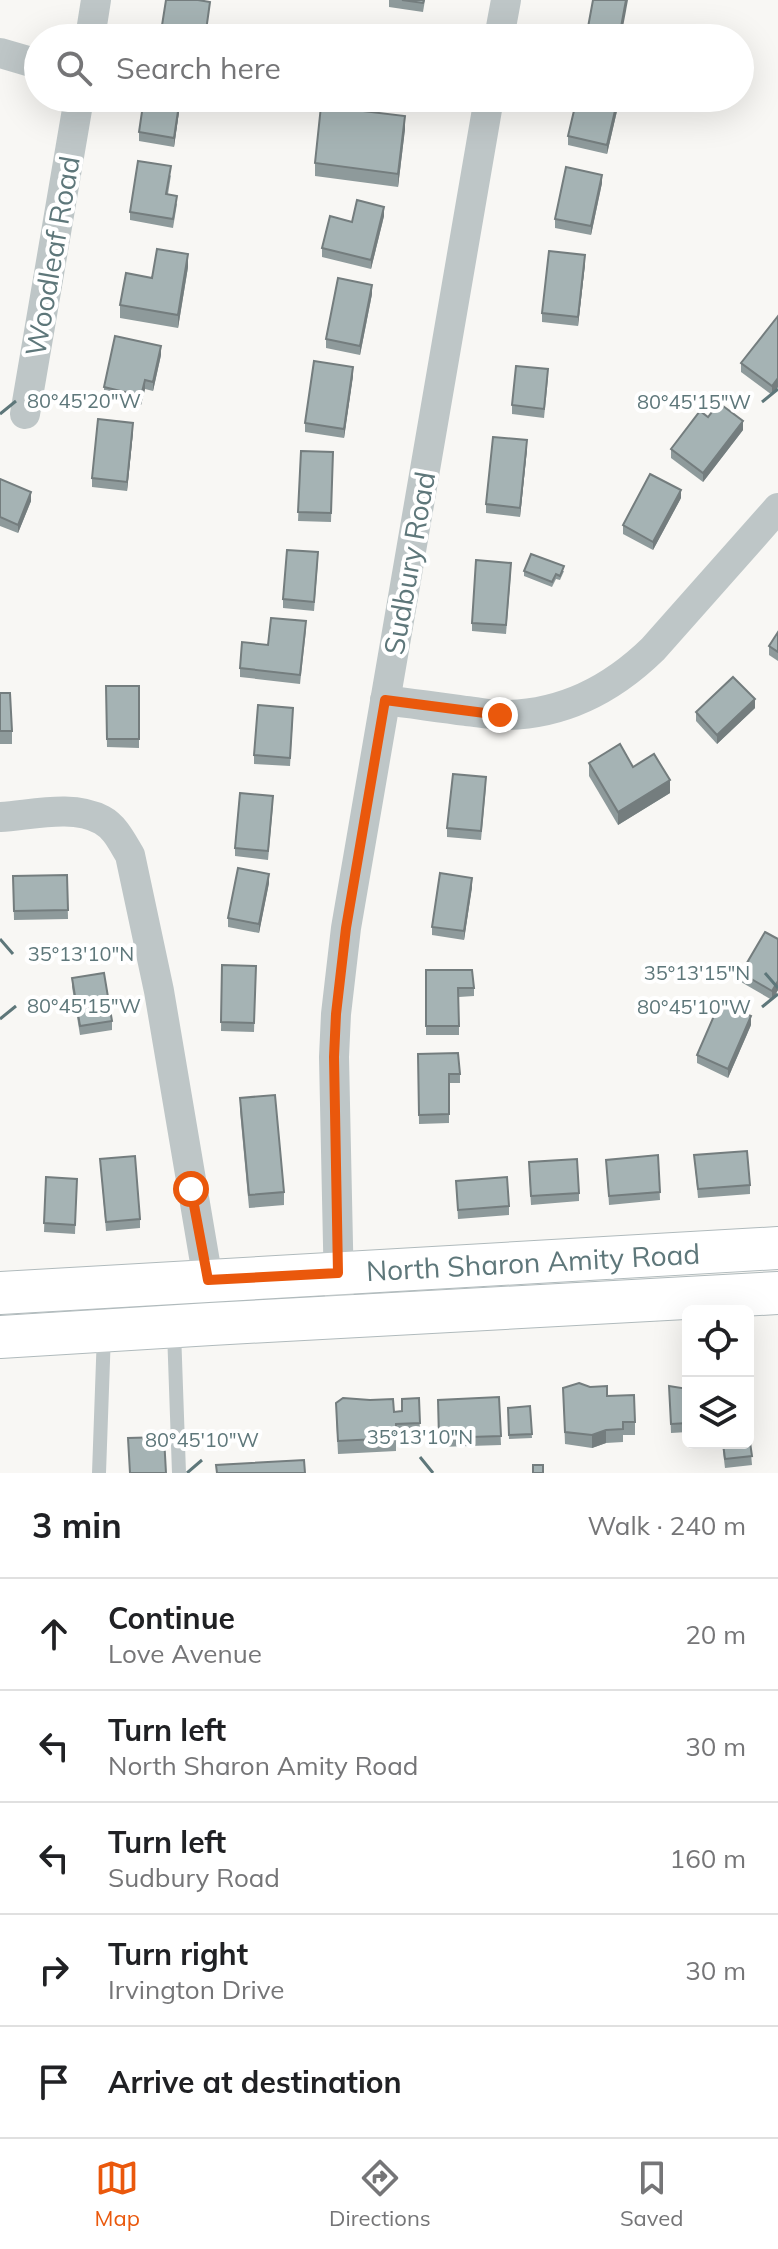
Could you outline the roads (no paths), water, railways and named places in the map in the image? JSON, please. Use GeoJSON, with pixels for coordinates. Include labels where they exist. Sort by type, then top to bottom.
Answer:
{"type":"FeatureCollection","features":[{"type":"Feature","properties":{"kind":"main road","name":"North Sharon Amity Road"},"geometry":{"type":"LineString","coordinates":[[0,1293],[778,1248]]}},
{"type":"Feature","properties":{"kind":"main road","name":"North Sharon Amity Road"},"geometry":{"type":"LineString","coordinates":[[0,1337],[778,1293]]}},
{"type":"Feature","properties":{"kind":"street"},"geometry":{"type":"LineString","coordinates":[[92,24],[96,0]]}},
{"type":"Feature","properties":{"kind":"street"},"geometry":{"type":"LineString","coordinates":[[502,24],[506,0]]}},
{"type":"Feature","properties":{"kind":"street"},"geometry":{"type":"LineString","coordinates":[[0,53],[24,60]]}},
{"type":"Feature","properties":{"kind":"street","name":"Woodleaf Road"},"geometry":{"type":"LineString","coordinates":[[25,414],[77,112]]}},
{"type":"Feature","properties":{"kind":"street","name":"Sudbury Road"},"geometry":{"type":"LineString","coordinates":[[340,1317],[334,1088],[336,1014],[346,928],[487,112]]}},
{"type":"Feature","properties":{"kind":"street"},"geometry":{"type":"LineString","coordinates":[[385,700],[500,715],[536,713],[586,697],[639,663],[778,508]]}},
{"type":"Feature","properties":{"kind":"street"},"geometry":{"type":"LineString","coordinates":[[0,817],[73,812],[101,819],[118,835],[130,855],[159,991],[208,1280]]}},
{"type":"Feature","properties":{"kind":"lane"},"geometry":{"type":"LineString","coordinates":[[174,1326],[179,1473]]}},
{"type":"Feature","properties":{"kind":"lane"},"geometry":{"type":"LineString","coordinates":[[99,1473],[104,1331]]}}]}
